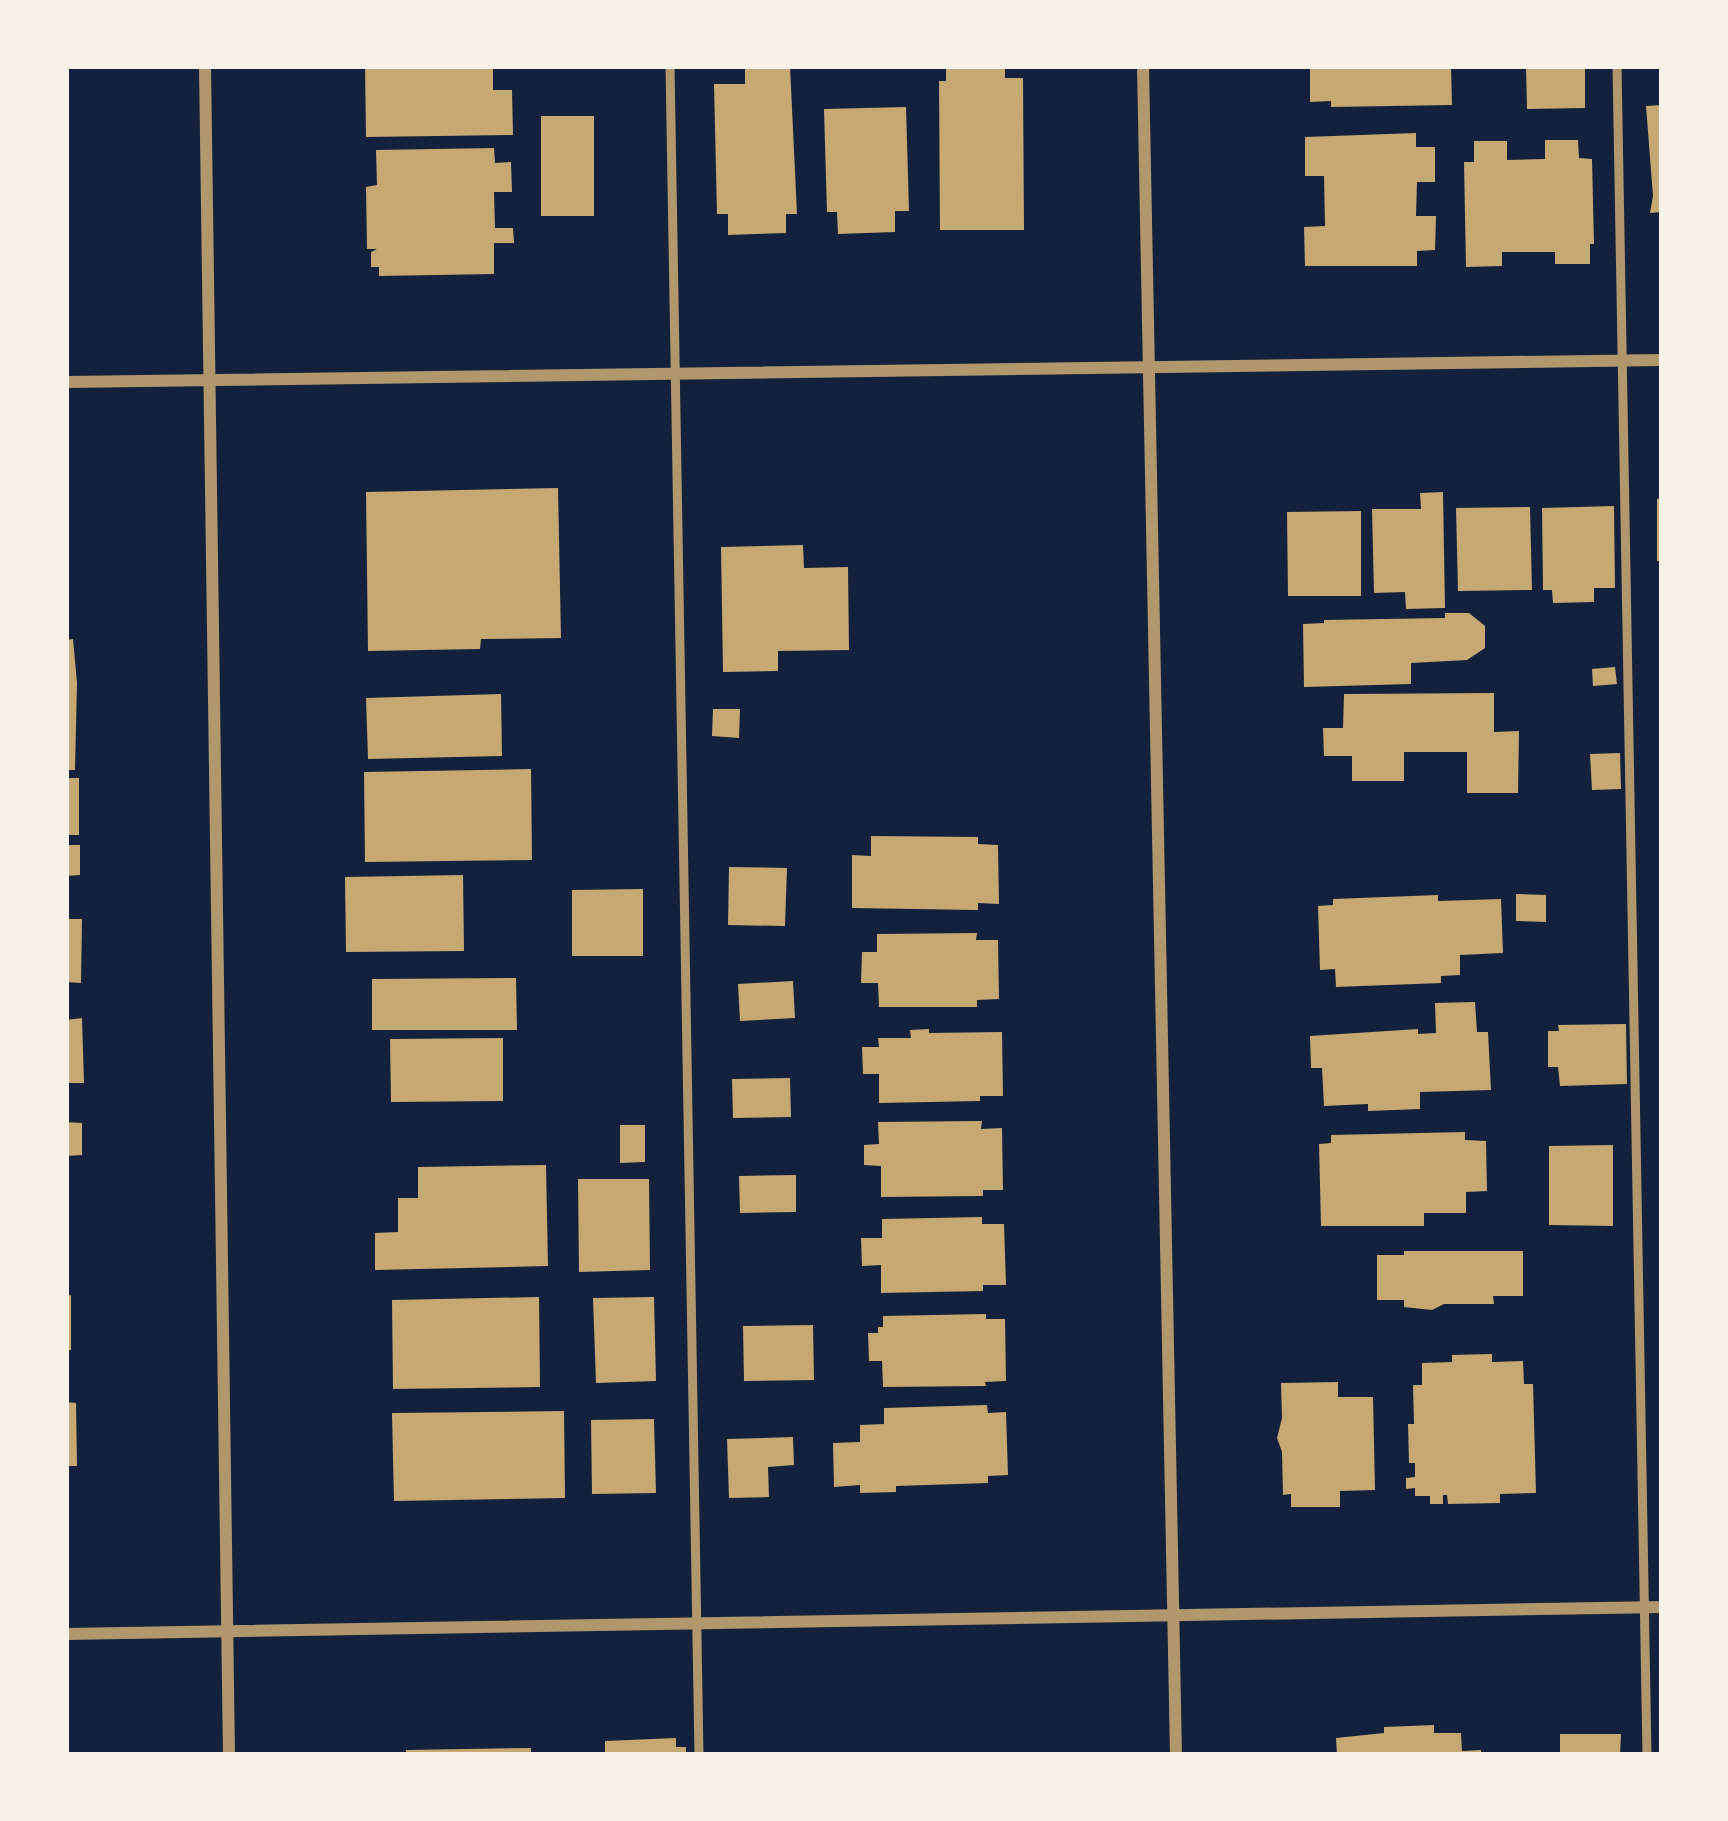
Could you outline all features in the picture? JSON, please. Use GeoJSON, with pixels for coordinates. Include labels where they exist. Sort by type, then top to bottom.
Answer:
{"type":"FeatureCollection","features":[{"type":"Feature","properties":{"kind":"street"},"geometry":{"type":"LineString","coordinates":[[205,66],[229,1755]]}},
{"type":"Feature","properties":{"kind":"street"},"geometry":{"type":"LineString","coordinates":[[1143,66],[1176,1755]]}},
{"type":"Feature","properties":{"kind":"street"},"geometry":{"type":"LineString","coordinates":[[66,382],[1662,360]]}},
{"type":"Feature","properties":{"kind":"street"},"geometry":{"type":"LineString","coordinates":[[66,1634],[1662,1607]]}},
{"type":"Feature","properties":{"kind":"lane"},"geometry":{"type":"LineString","coordinates":[[670,66],[699,1755]]}},
{"type":"Feature","properties":{"kind":"lane"},"geometry":{"type":"LineString","coordinates":[[1617,66],[1647,1755]]}},
{"type":"Feature","properties":{"kind":"building"},"geometry":{"type":"Polygon","coordinates":[[[365,66],[493,66],[493,90],[512,90],[513,135],[366,137],[365,66]]]}},
{"type":"Feature","properties":{"kind":"building"},"geometry":{"type":"Polygon","coordinates":[[[745,66],[790,66],[797,214],[786,214],[786,233],[728,235],[728,214],[717,214],[714,84],[745,84],[745,66]]]}},
{"type":"Feature","properties":{"kind":"building"},"geometry":{"type":"Polygon","coordinates":[[[946,66],[1005,66],[1005,78],[1023,78],[1024,230],[940,230],[939,81],[946,81],[946,66]]]}},
{"type":"Feature","properties":{"kind":"building"},"geometry":{"type":"Polygon","coordinates":[[[1310,66],[1451,66],[1452,105],[1331,107],[1331,101],[1310,102],[1310,66]]]}},
{"type":"Feature","properties":{"kind":"building"},"geometry":{"type":"Polygon","coordinates":[[[1526,66],[1585,66],[1585,108],[1527,109],[1526,66]]]}},
{"type":"Feature","properties":{"kind":"building"},"geometry":{"type":"Polygon","coordinates":[[[1662,105],[1662,212],[1650,213],[1653,196],[1646,106],[1662,105]]]}},
{"type":"Feature","properties":{"kind":"building"},"geometry":{"type":"Polygon","coordinates":[[[906,107],[909,211],[895,211],[895,232],[838,234],[837,212],[827,212],[824,109],[906,107]]]}},
{"type":"Feature","properties":{"kind":"building"},"geometry":{"type":"Polygon","coordinates":[[[541,116],[594,116],[594,216],[541,216],[541,116]]]}},
{"type":"Feature","properties":{"kind":"building"},"geometry":{"type":"Polygon","coordinates":[[[1416,133],[1416,147],[1435,147],[1435,182],[1417,182],[1416,216],[1436,216],[1435,250],[1417,251],[1417,266],[1305,266],[1304,227],[1325,226],[1324,176],[1305,176],[1305,137],[1416,133]]]}},
{"type":"Feature","properties":{"kind":"building"},"geometry":{"type":"Polygon","coordinates":[[[1545,140],[1578,140],[1579,158],[1592,159],[1594,244],[1590,244],[1590,264],[1555,264],[1555,252],[1502,252],[1502,266],[1466,267],[1464,162],[1474,162],[1474,141],[1507,141],[1507,160],[1545,159],[1545,140]]]}},
{"type":"Feature","properties":{"kind":"building"},"geometry":{"type":"Polygon","coordinates":[[[494,148],[495,163],[511,162],[512,192],[494,192],[495,228],[513,228],[514,243],[494,243],[494,274],[379,276],[379,267],[371,267],[371,252],[377,249],[367,249],[366,187],[377,185],[376,150],[494,148]]]}},
{"type":"Feature","properties":{"kind":"building"},"geometry":{"type":"Polygon","coordinates":[[[558,488],[561,638],[481,639],[480,649],[368,651],[366,492],[558,488]]]}},
{"type":"Feature","properties":{"kind":"building"},"geometry":{"type":"Polygon","coordinates":[[[1443,492],[1445,608],[1406,609],[1405,592],[1374,593],[1372,509],[1421,509],[1420,493],[1443,492]]]}},
{"type":"Feature","properties":{"kind":"building"},"geometry":{"type":"Polygon","coordinates":[[[1662,498],[1662,561],[1657,561],[1657,499],[1662,498]]]}},
{"type":"Feature","properties":{"kind":"building"},"geometry":{"type":"Polygon","coordinates":[[[1614,506],[1615,588],[1594,588],[1594,602],[1553,603],[1552,590],[1543,590],[1542,508],[1614,506]]]}},
{"type":"Feature","properties":{"kind":"building"},"geometry":{"type":"Polygon","coordinates":[[[1530,507],[1532,590],[1458,591],[1456,508],[1530,507]]]}},
{"type":"Feature","properties":{"kind":"building"},"geometry":{"type":"Polygon","coordinates":[[[1361,511],[1361,596],[1288,596],[1287,512],[1361,511]]]}},
{"type":"Feature","properties":{"kind":"building"},"geometry":{"type":"Polygon","coordinates":[[[803,545],[804,568],[848,567],[849,650],[778,651],[778,671],[723,672],[721,547],[803,545]]]}},
{"type":"Feature","properties":{"kind":"building"},"geometry":{"type":"Polygon","coordinates":[[[1445,613],[1469,613],[1485,626],[1485,648],[1467,660],[1411,663],[1411,684],[1304,687],[1303,624],[1445,618],[1445,613]]]}},
{"type":"Feature","properties":{"kind":"building"},"geometry":{"type":"Polygon","coordinates":[[[73,639],[75,770],[66,770],[66,640],[73,639]]]}},
{"type":"Feature","properties":{"kind":"building"},"geometry":{"type":"Polygon","coordinates":[[[1615,667],[1617,684],[1593,686],[1592,669],[1615,667]]]}},
{"type":"Feature","properties":{"kind":"building"},"geometry":{"type":"Polygon","coordinates":[[[1494,693],[1494,732],[1519,731],[1518,793],[1467,793],[1467,752],[1404,752],[1404,781],[1352,781],[1352,756],[1324,756],[1323,728],[1343,728],[1344,694],[1494,693]]]}},
{"type":"Feature","properties":{"kind":"building"},"geometry":{"type":"Polygon","coordinates":[[[501,694],[502,756],[368,759],[366,698],[501,694]]]}},
{"type":"Feature","properties":{"kind":"building"},"geometry":{"type":"Polygon","coordinates":[[[713,709],[740,709],[739,738],[712,736],[713,709]]]}},
{"type":"Feature","properties":{"kind":"building"},"geometry":{"type":"Polygon","coordinates":[[[1620,753],[1621,789],[1592,790],[1590,754],[1620,753]]]}},
{"type":"Feature","properties":{"kind":"building"},"geometry":{"type":"Polygon","coordinates":[[[531,769],[532,860],[365,862],[364,772],[531,769]]]}},
{"type":"Feature","properties":{"kind":"building"},"geometry":{"type":"Polygon","coordinates":[[[66,778],[79,778],[79,835],[66,835],[66,778]]]}},
{"type":"Feature","properties":{"kind":"building"},"geometry":{"type":"Polygon","coordinates":[[[871,836],[978,837],[978,844],[998,845],[999,904],[978,903],[978,910],[852,908],[852,855],[871,856],[871,836]]]}},
{"type":"Feature","properties":{"kind":"building"},"geometry":{"type":"Polygon","coordinates":[[[66,845],[80,845],[80,875],[66,876],[66,845]]]}},
{"type":"Feature","properties":{"kind":"building"},"geometry":{"type":"Polygon","coordinates":[[[729,867],[787,868],[785,926],[728,925],[729,867]]]}},
{"type":"Feature","properties":{"kind":"building"},"geometry":{"type":"Polygon","coordinates":[[[463,875],[464,951],[346,952],[345,877],[463,875]]]}},
{"type":"Feature","properties":{"kind":"building"},"geometry":{"type":"Polygon","coordinates":[[[643,889],[643,956],[572,956],[572,890],[643,889]]]}},
{"type":"Feature","properties":{"kind":"building"},"geometry":{"type":"Polygon","coordinates":[[[1516,894],[1546,895],[1546,922],[1516,921],[1516,894]]]}},
{"type":"Feature","properties":{"kind":"building"},"geometry":{"type":"Polygon","coordinates":[[[1438,895],[1438,901],[1501,899],[1503,953],[1460,955],[1460,975],[1441,976],[1441,983],[1336,987],[1335,969],[1320,970],[1318,906],[1333,905],[1333,899],[1438,895]]]}},
{"type":"Feature","properties":{"kind":"building"},"geometry":{"type":"Polygon","coordinates":[[[66,919],[82,919],[81,983],[66,982],[66,919]]]}},
{"type":"Feature","properties":{"kind":"building"},"geometry":{"type":"Polygon","coordinates":[[[977,933],[976,940],[998,940],[999,999],[977,1000],[977,1007],[879,1007],[878,983],[861,983],[862,952],[877,952],[877,934],[977,933]]]}},
{"type":"Feature","properties":{"kind":"building"},"geometry":{"type":"Polygon","coordinates":[[[516,978],[517,1030],[372,1030],[372,979],[516,978]]]}},
{"type":"Feature","properties":{"kind":"building"},"geometry":{"type":"Polygon","coordinates":[[[793,981],[795,1018],[740,1021],[738,984],[793,981]]]}},
{"type":"Feature","properties":{"kind":"building"},"geometry":{"type":"Polygon","coordinates":[[[1475,1002],[1477,1032],[1488,1032],[1491,1090],[1420,1092],[1420,1109],[1368,1111],[1368,1104],[1324,1106],[1322,1068],[1311,1068],[1310,1036],[1418,1029],[1418,1034],[1436,1033],[1435,1003],[1475,1002]]]}},
{"type":"Feature","properties":{"kind":"building"},"geometry":{"type":"Polygon","coordinates":[[[82,1018],[84,1083],[66,1083],[66,1020],[82,1018]]]}},
{"type":"Feature","properties":{"kind":"building"},"geometry":{"type":"Polygon","coordinates":[[[1626,1024],[1627,1084],[1560,1086],[1558,1067],[1548,1067],[1548,1031],[1559,1031],[1558,1025],[1626,1024]]]}},
{"type":"Feature","properties":{"kind":"building"},"geometry":{"type":"Polygon","coordinates":[[[929,1029],[929,1033],[1002,1032],[1003,1096],[980,1096],[980,1101],[879,1103],[879,1074],[863,1074],[862,1047],[879,1047],[878,1038],[911,1038],[910,1030],[929,1029]]]}},
{"type":"Feature","properties":{"kind":"building"},"geometry":{"type":"Polygon","coordinates":[[[503,1038],[503,1101],[391,1102],[390,1039],[503,1038]]]}},
{"type":"Feature","properties":{"kind":"building"},"geometry":{"type":"Polygon","coordinates":[[[790,1078],[791,1117],[733,1118],[732,1079],[790,1078]]]}},
{"type":"Feature","properties":{"kind":"building"},"geometry":{"type":"Polygon","coordinates":[[[982,1121],[981,1129],[1002,1128],[1003,1190],[983,1190],[983,1196],[881,1197],[881,1166],[864,1165],[864,1145],[879,1144],[878,1122],[982,1121]]]}},
{"type":"Feature","properties":{"kind":"building"},"geometry":{"type":"Polygon","coordinates":[[[66,1122],[82,1123],[82,1155],[66,1156],[66,1122]]]}},
{"type":"Feature","properties":{"kind":"building"},"geometry":{"type":"Polygon","coordinates":[[[620,1125],[645,1125],[645,1162],[620,1163],[620,1125]]]}},
{"type":"Feature","properties":{"kind":"building"},"geometry":{"type":"Polygon","coordinates":[[[1465,1132],[1465,1140],[1486,1141],[1487,1191],[1466,1192],[1466,1213],[1424,1213],[1424,1226],[1321,1226],[1319,1144],[1331,1143],[1331,1135],[1465,1132]]]}},
{"type":"Feature","properties":{"kind":"building"},"geometry":{"type":"Polygon","coordinates":[[[1613,1145],[1613,1226],[1549,1225],[1549,1146],[1613,1145]]]}},
{"type":"Feature","properties":{"kind":"building"},"geometry":{"type":"Polygon","coordinates":[[[546,1165],[548,1266],[375,1270],[375,1233],[398,1232],[398,1198],[418,1198],[418,1167],[546,1165]]]}},
{"type":"Feature","properties":{"kind":"building"},"geometry":{"type":"Polygon","coordinates":[[[796,1175],[796,1212],[740,1213],[739,1176],[796,1175]]]}},
{"type":"Feature","properties":{"kind":"building"},"geometry":{"type":"Polygon","coordinates":[[[578,1179],[649,1179],[650,1270],[579,1272],[578,1179]]]}},
{"type":"Feature","properties":{"kind":"building"},"geometry":{"type":"Polygon","coordinates":[[[982,1217],[982,1224],[1004,1224],[1006,1285],[983,1285],[983,1291],[881,1293],[881,1265],[862,1266],[861,1238],[882,1238],[882,1219],[982,1217]]]}},
{"type":"Feature","properties":{"kind":"building"},"geometry":{"type":"Polygon","coordinates":[[[1404,1251],[1523,1251],[1523,1296],[1493,1296],[1494,1304],[1444,1304],[1432,1310],[1404,1307],[1404,1300],[1377,1300],[1377,1255],[1404,1255],[1404,1251]]]}},
{"type":"Feature","properties":{"kind":"building"},"geometry":{"type":"Polygon","coordinates":[[[71,1295],[71,1350],[66,1350],[66,1296],[71,1295]]]}},
{"type":"Feature","properties":{"kind":"building"},"geometry":{"type":"Polygon","coordinates":[[[539,1297],[540,1387],[393,1389],[392,1300],[539,1297]]]}},
{"type":"Feature","properties":{"kind":"building"},"geometry":{"type":"Polygon","coordinates":[[[654,1297],[656,1381],[596,1383],[593,1298],[654,1297]]]}},
{"type":"Feature","properties":{"kind":"building"},"geometry":{"type":"Polygon","coordinates":[[[986,1314],[986,1319],[1005,1319],[1006,1381],[985,1382],[986,1386],[883,1387],[882,1361],[869,1361],[868,1333],[878,1333],[883,1316],[986,1314]]]}},
{"type":"Feature","properties":{"kind":"building"},"geometry":{"type":"Polygon","coordinates":[[[813,1325],[814,1380],[744,1381],[743,1326],[813,1325]]]}},
{"type":"Feature","properties":{"kind":"building"},"geometry":{"type":"Polygon","coordinates":[[[1492,1354],[1492,1362],[1523,1361],[1524,1384],[1533,1384],[1536,1493],[1500,1494],[1500,1503],[1448,1504],[1443,1495],[1443,1504],[1430,1504],[1430,1496],[1415,1496],[1415,1488],[1406,1489],[1406,1478],[1415,1477],[1415,1463],[1409,1463],[1408,1424],[1414,1424],[1413,1385],[1422,1385],[1422,1363],[1452,1362],[1452,1355],[1492,1354]]]}},
{"type":"Feature","properties":{"kind":"building"},"geometry":{"type":"Polygon","coordinates":[[[1338,1382],[1338,1397],[1373,1397],[1375,1490],[1340,1491],[1340,1507],[1291,1507],[1291,1494],[1283,1495],[1277,1438],[1281,1383],[1338,1382]]]}},
{"type":"Feature","properties":{"kind":"building"},"geometry":{"type":"Polygon","coordinates":[[[66,1402],[76,1403],[77,1466],[66,1466],[66,1402]]]}},
{"type":"Feature","properties":{"kind":"building"},"geometry":{"type":"Polygon","coordinates":[[[987,1405],[988,1413],[1006,1412],[1008,1475],[988,1476],[988,1483],[896,1486],[896,1492],[860,1493],[860,1485],[834,1487],[833,1443],[860,1442],[860,1425],[884,1424],[884,1408],[987,1405]]]}},
{"type":"Feature","properties":{"kind":"building"},"geometry":{"type":"Polygon","coordinates":[[[564,1411],[565,1498],[394,1501],[392,1413],[564,1411]]]}},
{"type":"Feature","properties":{"kind":"building"},"geometry":{"type":"Polygon","coordinates":[[[654,1419],[656,1493],[592,1494],[591,1420],[654,1419]]]}},
{"type":"Feature","properties":{"kind":"building"},"geometry":{"type":"Polygon","coordinates":[[[793,1437],[794,1465],[768,1467],[769,1497],[729,1498],[727,1439],[793,1437]]]}},
{"type":"Feature","properties":{"kind":"building"},"geometry":{"type":"Polygon","coordinates":[[[1434,1725],[1434,1733],[1461,1733],[1462,1751],[1481,1750],[1481,1755],[1337,1755],[1336,1738],[1384,1733],[1384,1727],[1434,1725]]]}},
{"type":"Feature","properties":{"kind":"building"},"geometry":{"type":"Polygon","coordinates":[[[1560,1734],[1621,1734],[1620,1755],[1560,1755],[1560,1734]]]}},
{"type":"Feature","properties":{"kind":"building"},"geometry":{"type":"Polygon","coordinates":[[[676,1738],[676,1747],[686,1747],[686,1755],[605,1755],[605,1741],[676,1738]]]}},
{"type":"Feature","properties":{"kind":"building"},"geometry":{"type":"Polygon","coordinates":[[[531,1748],[531,1755],[406,1755],[406,1750],[531,1748]]]}}]}
